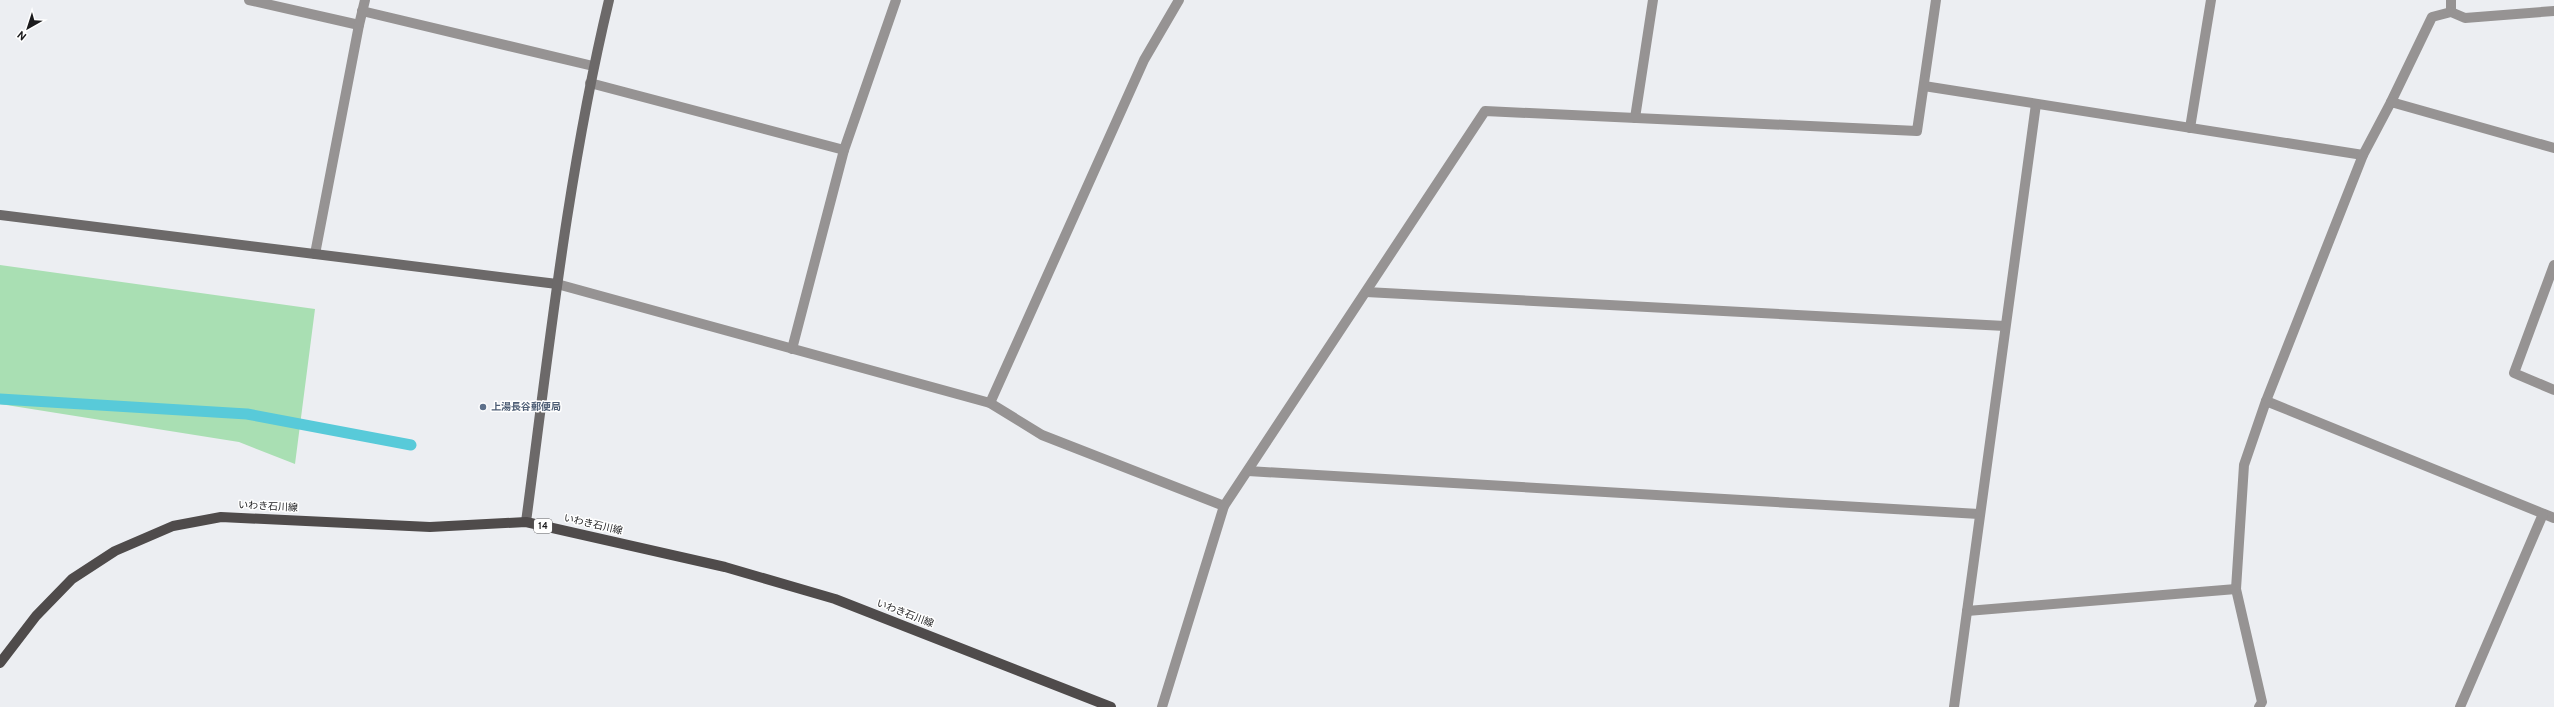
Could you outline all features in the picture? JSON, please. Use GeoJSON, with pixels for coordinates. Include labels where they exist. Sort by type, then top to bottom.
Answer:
{"type":"FeatureCollection","features":[{"type":"Feature","properties":{"kind":"main road","name":"いわき石川線"},"geometry":{"type":"LineString","coordinates":[[0,663],[36,616],[72,579],[115,551],[173,526],[221,517],[430,527],[526,522],[725,567],[835,599],[1111,707]]}},
{"type":"Feature","properties":{"kind":"street"},"geometry":{"type":"LineString","coordinates":[[249,0],[359,25]]}},
{"type":"Feature","properties":{"kind":"street"},"geometry":{"type":"LineString","coordinates":[[315,254],[359,25],[366,0]]}},
{"type":"Feature","properties":{"kind":"street"},"geometry":{"type":"LineString","coordinates":[[526,522],[557,284],[593,66],[609,0]]}},
{"type":"Feature","properties":{"kind":"street"},"geometry":{"type":"LineString","coordinates":[[792,349],[844,150],[896,0]]}},
{"type":"Feature","properties":{"kind":"street"},"geometry":{"type":"LineString","coordinates":[[990,403],[1144,60],[1179,0]]}},
{"type":"Feature","properties":{"kind":"street"},"geometry":{"type":"LineString","coordinates":[[1635,118],[1653,0]]}},
{"type":"Feature","properties":{"kind":"street"},"geometry":{"type":"LineString","coordinates":[[1162,707],[1224,506],[1485,111],[1917,131],[1936,0]]}},
{"type":"Feature","properties":{"kind":"street"},"geometry":{"type":"LineString","coordinates":[[2190,128],[2211,0]]}},
{"type":"Feature","properties":{"kind":"street"},"geometry":{"type":"LineString","coordinates":[[2451,0],[2451,12]]}},
{"type":"Feature","properties":{"kind":"street"},"geometry":{"type":"LineString","coordinates":[[362,11],[593,66]]}},
{"type":"Feature","properties":{"kind":"street"},"geometry":{"type":"LineString","coordinates":[[2259,707],[2262,702],[2236,589],[2244,465],[2266,401],[2363,155],[2391,102],[2432,17],[2451,12],[2465,18],[2554,11]]}},
{"type":"Feature","properties":{"kind":"street"},"geometry":{"type":"LineString","coordinates":[[590,83],[844,150]]}},
{"type":"Feature","properties":{"kind":"street"},"geometry":{"type":"LineString","coordinates":[[1924,86],[2363,155]]}},
{"type":"Feature","properties":{"kind":"street"},"geometry":{"type":"LineString","coordinates":[[2391,102],[2554,148]]}},
{"type":"Feature","properties":{"kind":"street"},"geometry":{"type":"LineString","coordinates":[[1954,707],[1979,514],[2036,104]]}},
{"type":"Feature","properties":{"kind":"street"},"geometry":{"type":"LineString","coordinates":[[0,215],[557,284],[990,403],[1042,435],[1224,506]]}},
{"type":"Feature","properties":{"kind":"street"},"geometry":{"type":"LineString","coordinates":[[2554,265],[2514,373],[2554,390]]}},
{"type":"Feature","properties":{"kind":"street"},"geometry":{"type":"LineString","coordinates":[[1366,292],[2005,326]]}},
{"type":"Feature","properties":{"kind":"street"},"geometry":{"type":"LineString","coordinates":[[2266,401],[2554,518]]}},
{"type":"Feature","properties":{"kind":"street"},"geometry":{"type":"LineString","coordinates":[[1248,471],[1979,514]]}},
{"type":"Feature","properties":{"kind":"street"},"geometry":{"type":"LineString","coordinates":[[2460,707],[2543,514]]}},
{"type":"Feature","properties":{"kind":"street"},"geometry":{"type":"LineString","coordinates":[[1966,611],[2236,589]]}},
{"type":"Feature","properties":{"kind":"green space"},"geometry":{"type":"Polygon","coordinates":[[[0,265],[315,309],[295,464],[239,442],[0,404],[0,265]]]}},
{"type":"Feature","properties":{"kind":"waterway"},"geometry":{"type":"LineString","coordinates":[[0,399],[247,414],[411,445]]}},
{"type":"Feature","properties":{"kind":"place","name":"上湯長谷郵便局"},"geometry":{"type":"Point","coordinates":[483,407]}}]}
